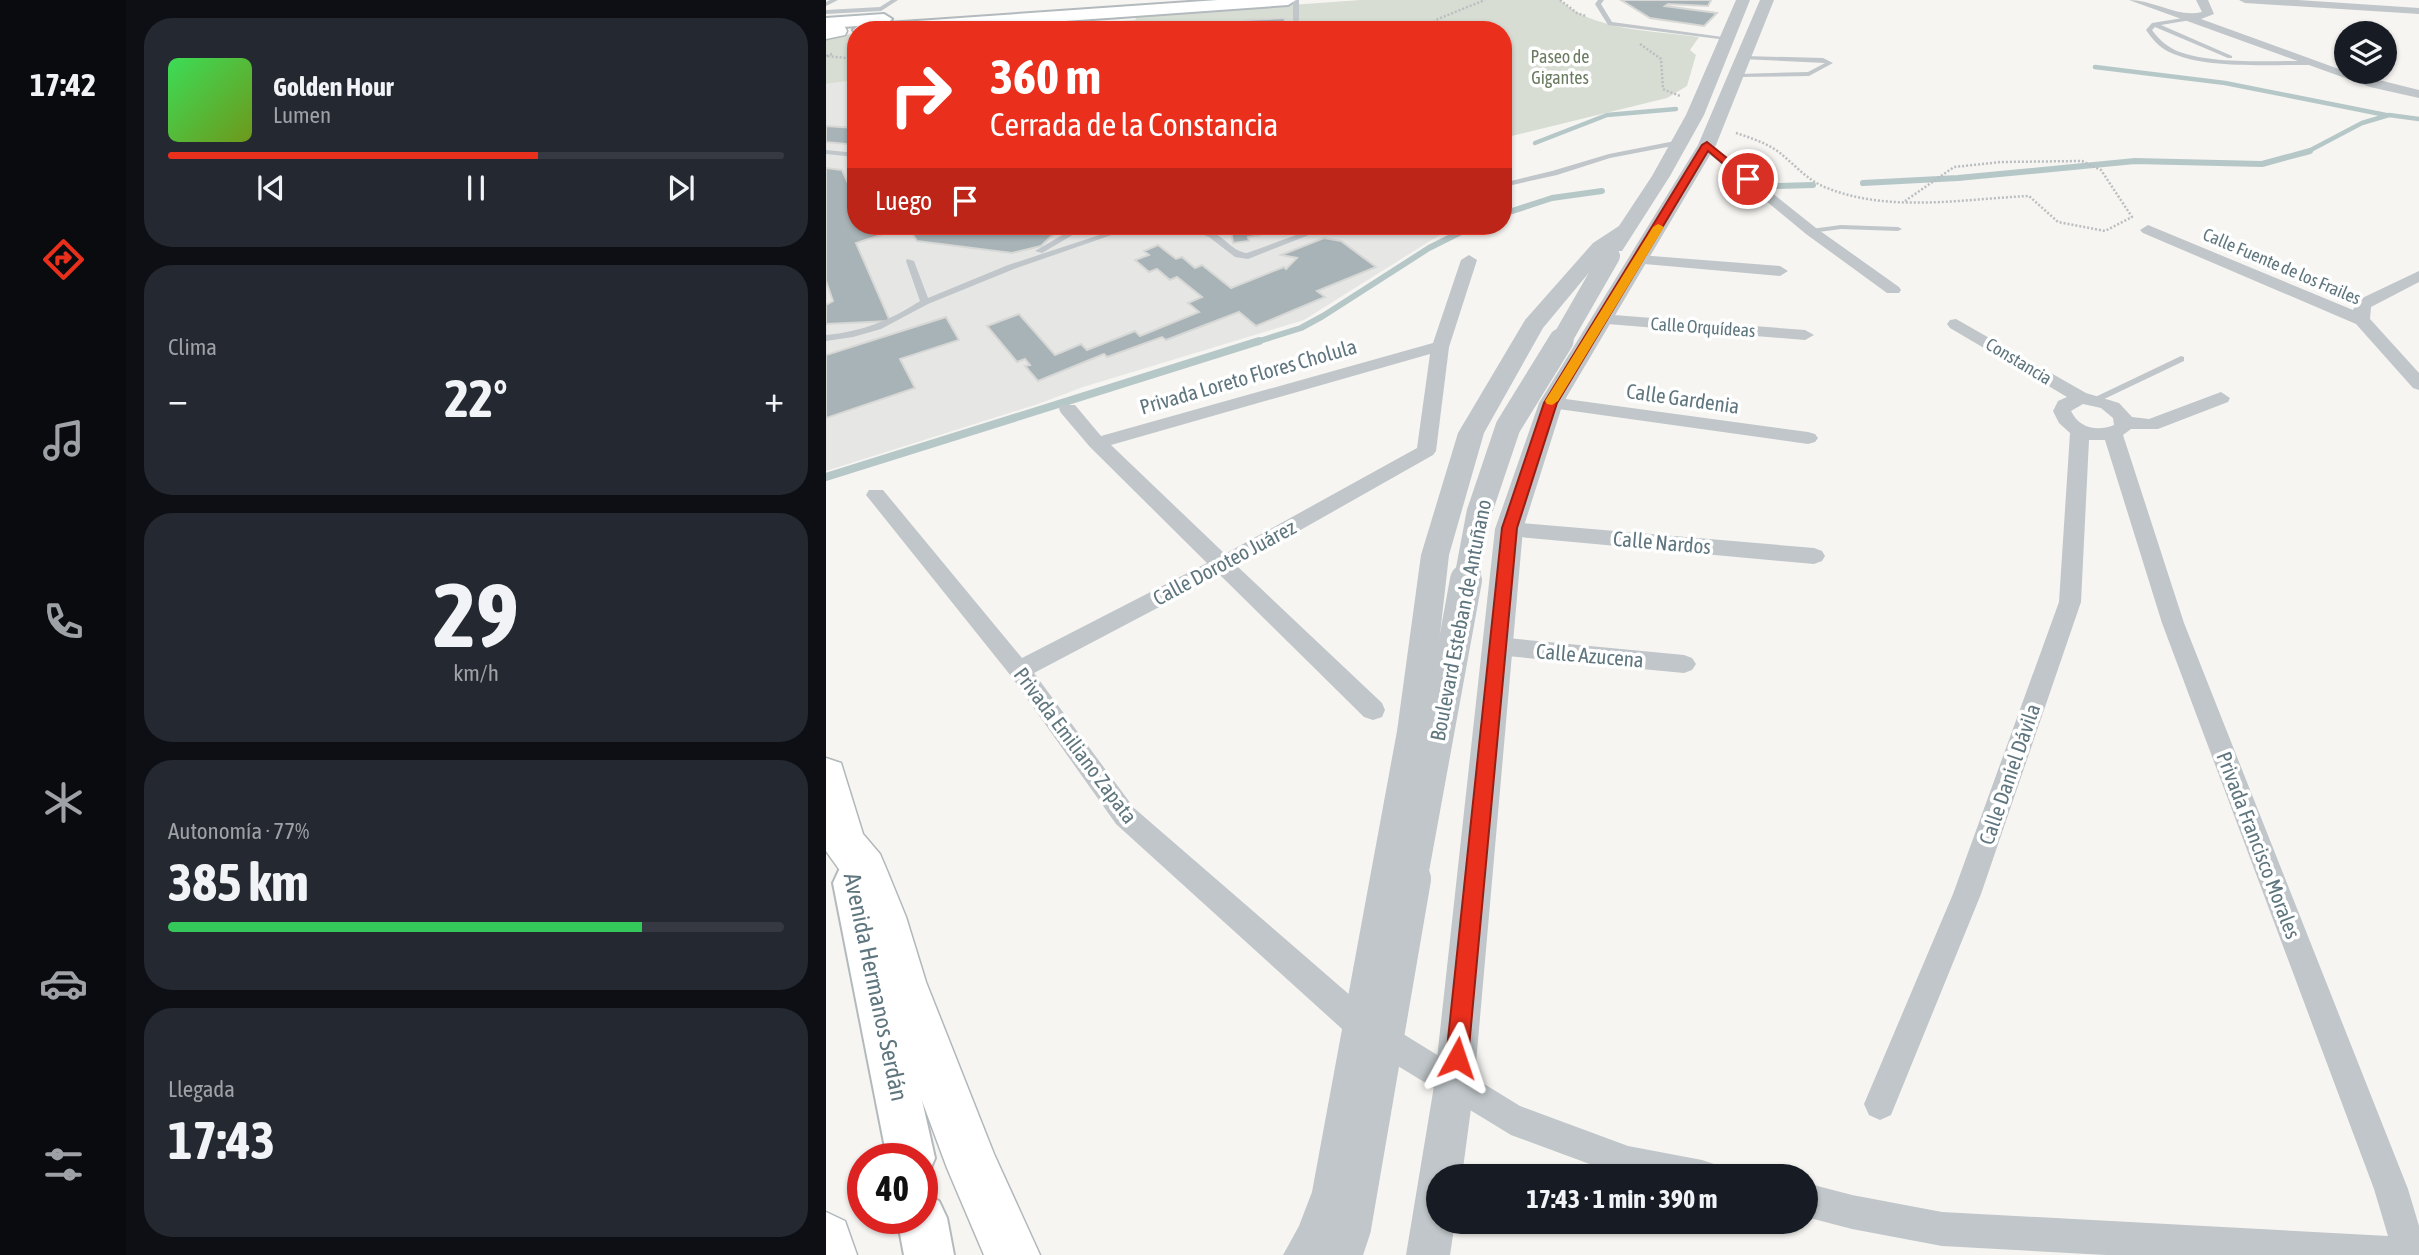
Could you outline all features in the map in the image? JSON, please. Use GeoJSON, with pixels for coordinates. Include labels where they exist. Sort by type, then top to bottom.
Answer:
{"type":"FeatureCollection","features":[{"type":"Feature","properties":{"kind":"main road"},"geometry":{"type":"LineString","coordinates":[[894,21],[1152,0]]}},
{"type":"Feature","properties":{"kind":"main road"},"geometry":{"type":"LineString","coordinates":[[990,21],[1288,0]]}},
{"type":"Feature","properties":{"kind":"main road","name":"Avenida Hermanos Serdán"},"geometry":{"type":"LineString","coordinates":[[826,775],[844,843],[908,1143]]}},
{"type":"Feature","properties":{"kind":"main road"},"geometry":{"type":"LineString","coordinates":[[844,843],[864,868],[883,917],[902,982],[974,1168],[1012,1255]]}},
{"type":"Feature","properties":{"kind":"main road"},"geometry":{"type":"LineString","coordinates":[[925,1234],[929,1255]]}},
{"type":"Feature","properties":{"kind":"main road"},"geometry":{"type":"LineString","coordinates":[[826,1240],[829,1255]]}},
{"type":"Feature","properties":{"kind":"street","name":"Boulevard Esteban de Antuñano"},"geometry":{"type":"LineString","coordinates":[[1706,121],[1727,38],[1742,0]]}},
{"type":"Feature","properties":{"kind":"street","name":"Boulevard Esteban de Antuñano"},"geometry":{"type":"LineString","coordinates":[[1342,1255],[1351,1228],[1439,719],[1479,513],[1508,428],[1579,312],[1625,249],[1737,76],[1767,0]]}},
{"type":"Feature","properties":{"kind":"street"},"geometry":{"type":"LineString","coordinates":[[2135,0],[2374,84],[2419,94]]}},
{"type":"Feature","properties":{"kind":"street"},"geometry":{"type":"LineString","coordinates":[[2167,0],[2334,58]]}},
{"type":"Feature","properties":{"kind":"street"},"geometry":{"type":"LineString","coordinates":[[2202,0],[2208,14]]}},
{"type":"Feature","properties":{"kind":"street"},"geometry":{"type":"LineString","coordinates":[[2245,0],[2419,11]]}},
{"type":"Feature","properties":{"kind":"street"},"geometry":{"type":"LineString","coordinates":[[2189,19],[2208,14]]}},
{"type":"Feature","properties":{"kind":"street"},"geometry":{"type":"LineString","coordinates":[[2397,79],[2419,85]]}},
{"type":"Feature","properties":{"kind":"street"},"geometry":{"type":"LineString","coordinates":[[1706,121],[1811,231],[1893,290]]}},
{"type":"Feature","properties":{"kind":"street","name":"Calle Fuente de los Frailes"},"geometry":{"type":"LineString","coordinates":[[2148,230],[2362,320],[2419,384]]}},
{"type":"Feature","properties":{"kind":"street"},"geometry":{"type":"LineString","coordinates":[[1305,1255],[1315,1241],[1334,1192],[1413,731],[1435,555],[1471,433],[1533,325],[1600,247],[1780,271]]}},
{"type":"Feature","properties":{"kind":"street","name":"Boulevard Esteban de Antuñano"},"geometry":{"type":"LineString","coordinates":[[1442,1164],[1454,1086],[1509,528],[1551,403],[1601,319],[1625,249]]}},
{"type":"Feature","properties":{"kind":"street"},"geometry":{"type":"LineString","coordinates":[[1440,347],[1469,260]]}},
{"type":"Feature","properties":{"kind":"street"},"geometry":{"type":"LineString","coordinates":[[2362,320],[2364,304],[2419,276]]}},
{"type":"Feature","properties":{"kind":"street","name":"Calle Orquídeas"},"geometry":{"type":"LineString","coordinates":[[1601,319],[1805,335]]}},
{"type":"Feature","properties":{"kind":"street","name":"Constancia"},"geometry":{"type":"LineString","coordinates":[[1956,324],[2089,399],[2111,405],[2121,413],[2106,429]]}},
{"type":"Feature","properties":{"kind":"street","name":"Privada Loreto Flores Cholula"},"geometry":{"type":"LineString","coordinates":[[1097,443],[1440,347]]}},
{"type":"Feature","properties":{"kind":"street","name":"Calle Doroteo Juárez"},"geometry":{"type":"LineString","coordinates":[[1019,670],[1223,564],[1426,451],[1440,347]]}},
{"type":"Feature","properties":{"kind":"street"},"geometry":{"type":"LineString","coordinates":[[2106,429],[2151,425],[2221,398]]}},
{"type":"Feature","properties":{"kind":"street","name":"Privada Francisco Morales"},"geometry":{"type":"LineString","coordinates":[[2089,399],[2064,405],[2062,411],[2071,426],[2106,429],[2174,623],[2415,1254]]}},
{"type":"Feature","properties":{"kind":"street","name":"Calle Gardenia"},"geometry":{"type":"LineString","coordinates":[[1551,403],[1808,438]]}},
{"type":"Feature","properties":{"kind":"street"},"geometry":{"type":"LineString","coordinates":[[1069,409],[1097,443],[1373,710]]}},
{"type":"Feature","properties":{"kind":"street","name":"Calle Daniel Dávila"},"geometry":{"type":"LineString","coordinates":[[1880,1104],[1967,894],[2070,602],[2106,429]]}},
{"type":"Feature","properties":{"kind":"street","name":"Privada Emiliano Zapata"},"geometry":{"type":"LineString","coordinates":[[876,495],[1019,670],[1125,816],[1363,1027]]}},
{"type":"Feature","properties":{"kind":"street","name":"Calle Nardos"},"geometry":{"type":"LineString","coordinates":[[1509,528],[1814,556]]}},
{"type":"Feature","properties":{"kind":"street","name":"Calle Azucena"},"geometry":{"type":"LineString","coordinates":[[1496,646],[1684,664]]}},
{"type":"Feature","properties":{"kind":"street"},"geometry":{"type":"LineString","coordinates":[[1363,1027],[1511,1119],[1639,1164]]}},
{"type":"Feature","properties":{"kind":"street"},"geometry":{"type":"LineString","coordinates":[[1818,1203],[1942,1229],[2415,1254]]}},
{"type":"Feature","properties":{"kind":"street"},"geometry":{"type":"LineString","coordinates":[[1428,1255],[1431,1234]]}},
{"type":"Feature","properties":{"kind":"lane"},"geometry":{"type":"LineString","coordinates":[[826,5],[835,0]]}},
{"type":"Feature","properties":{"kind":"lane"},"geometry":{"type":"LineString","coordinates":[[833,26],[873,0]]}},
{"type":"Feature","properties":{"kind":"lane"},"geometry":{"type":"LineString","coordinates":[[833,26],[855,10],[881,9],[895,0]]}},
{"type":"Feature","properties":{"kind":"lane"},"geometry":{"type":"LineString","coordinates":[[1296,0],[1296,20]]}},
{"type":"Feature","properties":{"kind":"lane"},"geometry":{"type":"LineString","coordinates":[[1601,0],[1598,4],[1610,24],[1727,38]]}},
{"type":"Feature","properties":{"kind":"lane"},"geometry":{"type":"LineString","coordinates":[[2189,19],[2154,24],[2149,30],[2156,40],[2174,52],[2201,59],[2316,64]]}},
{"type":"Feature","properties":{"kind":"lane"},"geometry":{"type":"LineString","coordinates":[[2154,24],[2238,60]]}},
{"type":"Feature","properties":{"kind":"lane"},"geometry":{"type":"LineString","coordinates":[[1737,76],[1809,74],[1830,63],[1823,60],[1744,58]]}},
{"type":"Feature","properties":{"kind":"lane"},"geometry":{"type":"LineString","coordinates":[[1512,183],[1622,152],[1706,121]]}},
{"type":"Feature","properties":{"kind":"lane"},"geometry":{"type":"LineString","coordinates":[[826,152],[847,154]]}},
{"type":"Feature","properties":{"kind":"lane"},"geometry":{"type":"LineString","coordinates":[[1811,231],[1841,227],[1898,229]]}},
{"type":"Feature","properties":{"kind":"lane"},"geometry":{"type":"LineString","coordinates":[[1012,267],[1068,235]]}},
{"type":"Feature","properties":{"kind":"lane"},"geometry":{"type":"LineString","coordinates":[[826,338],[846,337],[898,320],[925,302],[1012,267],[1105,235]]}},
{"type":"Feature","properties":{"kind":"lane"},"geometry":{"type":"LineString","coordinates":[[1212,235],[1238,255],[1248,256],[1304,235]]}},
{"type":"Feature","properties":{"kind":"lane"},"geometry":{"type":"LineString","coordinates":[[910,261],[925,302]]}},
{"type":"Feature","properties":{"kind":"lane"},"geometry":{"type":"LineString","coordinates":[[2089,399],[2181,359]]}},
{"type":"Feature","properties":{"kind":"path"},"geometry":{"type":"LineString","coordinates":[[1435,21],[1485,0]]}},
{"type":"Feature","properties":{"kind":"path"},"geometry":{"type":"LineString","coordinates":[[1560,0],[1577,13],[1610,24],[1661,59],[1663,89],[1706,121],[1770,146],[1808,178],[1828,188],[1865,197],[1905,201],[2029,196],[2058,222],[2105,230],[2132,217],[2120,195],[2097,169],[2085,163],[2001,162],[1954,167],[1905,201]]}},
{"type":"Feature","properties":{"kind":"path"},"geometry":{"type":"LineString","coordinates":[[826,56],[836,52]]}},
{"type":"Feature","properties":{"kind":"path"},"geometry":{"type":"LineString","coordinates":[[826,56],[847,58]]}},
{"type":"Feature","properties":{"kind":"shaded area"},"geometry":{"type":"Polygon","coordinates":[[[847,81],[847,235],[1440,235],[1304,320],[1083,387],[1041,403],[826,471],[826,84],[847,81]]]}},
{"type":"Feature","properties":{"kind":"green space","name":"Paseo de Gigantes"},"geometry":{"type":"Polygon","coordinates":[[[1360,0],[1560,0],[1573,10],[1607,24],[1699,37],[1690,50],[1696,55],[1687,86],[1667,98],[1512,136],[1512,21],[1121,21],[1135,20],[1137,16],[1360,0]]]}},
{"type":"Feature","properties":{"kind":"green space"},"geometry":{"type":"Polygon","coordinates":[[[847,34],[847,81],[826,84],[826,39],[847,34]]]}},
{"type":"Feature","properties":{"kind":"building"},"geometry":{"type":"Polygon","coordinates":[[[1621,0],[1711,0],[1708,6],[1665,6],[1717,13],[1704,26],[1650,18],[1621,0]]]}},
{"type":"Feature","properties":{"kind":"building"},"geometry":{"type":"Polygon","coordinates":[[[1285,18],[1285,21],[1245,20],[1285,18]]]}},
{"type":"Feature","properties":{"kind":"building"},"geometry":{"type":"Polygon","coordinates":[[[826,126],[847,127],[847,144],[826,142],[826,126]]]}},
{"type":"Feature","properties":{"kind":"building"},"geometry":{"type":"Polygon","coordinates":[[[826,168],[842,170],[847,181],[847,235],[880,235],[856,243],[890,321],[826,324],[826,305],[833,301],[826,281],[826,168]]]}},
{"type":"Feature","properties":{"kind":"building"},"geometry":{"type":"Polygon","coordinates":[[[913,235],[1053,235],[1041,246],[1012,253],[917,241],[913,235]]]}},
{"type":"Feature","properties":{"kind":"building"},"geometry":{"type":"Polygon","coordinates":[[[1232,235],[1260,235],[1248,237],[1249,241],[1233,243],[1232,235]]]}},
{"type":"Feature","properties":{"kind":"building"},"geometry":{"type":"Polygon","coordinates":[[[1324,238],[1341,241],[1376,267],[1317,291],[1325,297],[1256,326],[1239,312],[1166,340],[1162,337],[1107,357],[1104,354],[1038,381],[1025,366],[1030,365],[1025,359],[1017,362],[987,326],[1019,314],[1055,355],[1081,344],[1087,350],[1135,331],[1140,336],[1199,312],[1188,303],[1202,297],[1177,277],[1170,280],[1157,269],[1149,272],[1135,260],[1149,255],[1144,251],[1158,245],[1176,259],[1182,257],[1195,268],[1202,265],[1231,288],[1284,267],[1286,269],[1297,258],[1281,255],[1324,238]]]}},
{"type":"Feature","properties":{"kind":"building"},"geometry":{"type":"Polygon","coordinates":[[[946,317],[959,340],[900,359],[915,388],[826,418],[826,355],[946,317]]]}},
{"type":"Feature","properties":{"kind":"waterway"},"geometry":{"type":"LineString","coordinates":[[2095,67],[2225,83],[2386,115]]}},
{"type":"Feature","properties":{"kind":"waterway"},"geometry":{"type":"LineString","coordinates":[[1535,143],[1607,115],[1676,109]]}},
{"type":"Feature","properties":{"kind":"waterway"},"geometry":{"type":"LineString","coordinates":[[2308,152],[2362,123],[2389,115],[2419,119]]}},
{"type":"Feature","properties":{"kind":"waterway"},"geometry":{"type":"LineString","coordinates":[[1863,183],[1958,178],[2135,161],[2262,164],[2308,152]]}},
{"type":"Feature","properties":{"kind":"waterway"},"geometry":{"type":"LineString","coordinates":[[1776,186],[1813,185]]}},
{"type":"Feature","properties":{"kind":"waterway"},"geometry":{"type":"LineString","coordinates":[[1512,211],[1552,198],[1602,191]]}},
{"type":"Feature","properties":{"kind":"waterway"},"geometry":{"type":"LineString","coordinates":[[1253,343],[1301,328],[1429,248],[1455,235]]}},
{"type":"Feature","properties":{"kind":"waterway"},"geometry":{"type":"LineString","coordinates":[[826,477],[1259,341]]}},
{"type":"Feature","properties":{"kind":"slow traffic"},"geometry":{"type":"LineString","coordinates":[[1552,401],[1658,227]]}},
{"type":"Feature","properties":{"kind":"route"},"geometry":{"type":"LineString","coordinates":[[1457,1058],[1509,528],[1531,460],[1551,403],[1707,145],[1748,179]]}}]}
